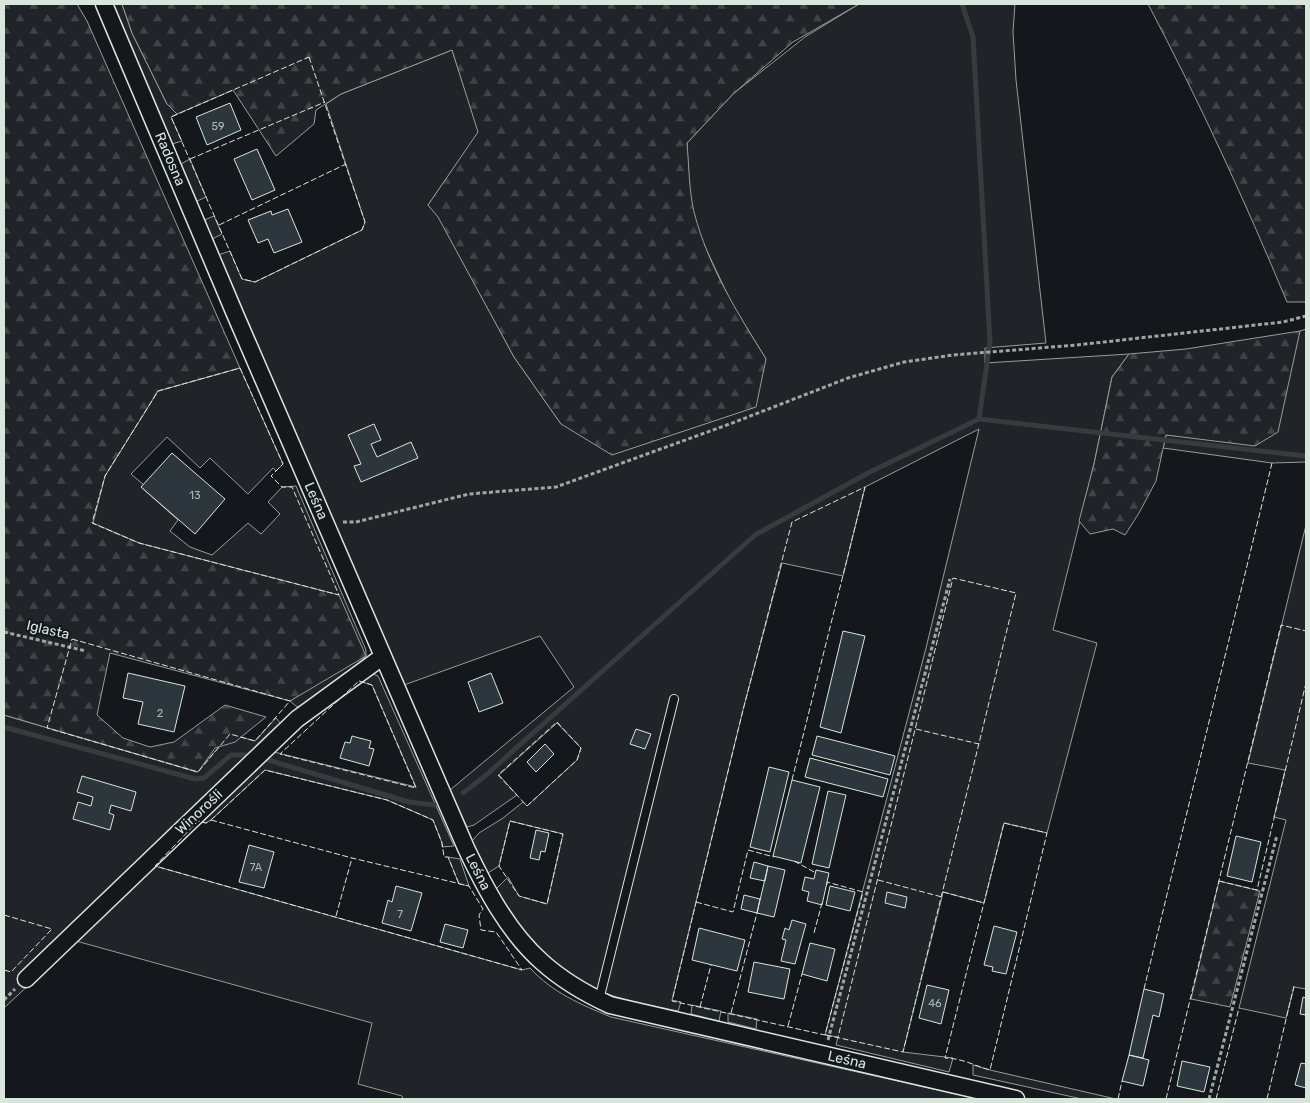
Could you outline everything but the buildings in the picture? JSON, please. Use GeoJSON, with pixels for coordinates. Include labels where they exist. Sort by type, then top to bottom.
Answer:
{"type":"FeatureCollection","features":[{"type":"Feature","properties":{"kind":"street","name":"Radosna"},"geometry":{"type":"LineString","coordinates":[[104,4],[235,314]]}},
{"type":"Feature","properties":{"kind":"street","name":"Leśna"},"geometry":{"type":"LineString","coordinates":[[235,314],[466,848],[483,884],[500,912],[527,947],[561,978],[599,1000],[631,1011],[1016,1099]]}},
{"type":"Feature","properties":{"kind":"street","name":"Winorośli"},"geometry":{"type":"LineString","coordinates":[[26,978],[297,719],[382,657]]}},
{"type":"Feature","properties":{"kind":"lane"},"geometry":{"type":"LineString","coordinates":[[599,1000],[674,699]]}},
{"type":"Feature","properties":{"kind":"path"},"geometry":{"type":"LineString","coordinates":[[326,522],[356,522],[469,494],[556,487],[735,422],[848,378],[904,362],[953,355],[1087,344],[1273,324],[1306,316]]}},
{"type":"Feature","properties":{"kind":"path"},"geometry":{"type":"LineString","coordinates":[[824,1054],[950,579]]}},
{"type":"Feature","properties":{"kind":"path","name":"Iglasta"},"geometry":{"type":"LineString","coordinates":[[4,632],[86,651]]}},
{"type":"Feature","properties":{"kind":"path"},"geometry":{"type":"LineString","coordinates":[[1209,1099],[1277,835]]}},
{"type":"Feature","properties":{"kind":"green space"},"geometry":{"type":"Polygon","coordinates":[[[4,4],[77,4],[87,21],[240,368],[158,391],[105,476],[93,523],[139,543],[339,595],[366,656],[290,701],[110,653],[97,715],[123,738],[150,747],[174,742],[225,705],[266,717],[235,742],[215,748],[198,772],[4,715],[4,4]]]}},
{"type":"Feature","properties":{"kind":"green space"},"geometry":{"type":"Polygon","coordinates":[[[109,4],[122,4],[132,33],[167,104],[177,114],[171,117],[182,141],[172,144],[109,4]]]}},
{"type":"Feature","properties":{"kind":"green space"},"geometry":{"type":"Polygon","coordinates":[[[122,4],[859,4],[793,42],[733,94],[687,143],[691,195],[700,232],[724,288],[766,359],[756,407],[612,455],[561,424],[514,357],[438,217],[428,205],[478,132],[452,50],[341,94],[316,110],[314,124],[276,156],[233,90],[177,114],[167,104],[132,33],[122,4]]]}},
{"type":"Feature","properties":{"kind":"green space"},"geometry":{"type":"Polygon","coordinates":[[[859,4],[1015,4],[1013,32],[1016,80],[1046,343],[985,348],[985,363],[1129,354],[1112,377],[1094,464],[1053,630],[1097,643],[1047,833],[1004,823],[984,903],[943,892],[903,1052],[953,1058],[949,1072],[836,1045],[838,1037],[825,1035],[926,648],[979,429],[865,487],[843,576],[782,563],[743,710],[672,1000],[681,1002],[678,1011],[639,1003],[612,996],[588,986],[563,970],[530,939],[496,889],[508,877],[519,896],[547,904],[563,834],[510,821],[499,866],[488,873],[472,841],[479,833],[503,818],[523,802],[527,806],[577,760],[581,748],[557,723],[499,775],[517,795],[474,825],[467,827],[450,790],[574,687],[540,636],[404,685],[356,579],[218,255],[230,251],[242,279],[255,282],[362,230],[365,222],[326,104],[341,94],[452,50],[479,132],[428,205],[438,216],[514,357],[561,424],[766,359],[732,304],[690,215],[687,143],[733,94],[805,37],[859,4]]]}},
{"type":"Feature","properties":{"kind":"green space"},"geometry":{"type":"Polygon","coordinates":[[[1148,4],[1306,4],[1306,302],[1287,302],[1221,152],[1148,4]]]}},
{"type":"Feature","properties":{"kind":"green space"},"geometry":{"type":"Polygon","coordinates":[[[190,159],[206,197],[195,202],[179,165],[190,159]]]}},
{"type":"Feature","properties":{"kind":"green space"},"geometry":{"type":"Polygon","coordinates":[[[214,216],[222,234],[210,240],[202,221],[214,216]]]}},
{"type":"Feature","properties":{"kind":"green space"},"geometry":{"type":"Polygon","coordinates":[[[1306,329],[1306,462],[1272,463],[1163,448],[1166,435],[1201,438],[1300,331],[1306,329]]]}},
{"type":"Feature","properties":{"kind":"green space"},"geometry":{"type":"Polygon","coordinates":[[[1300,331],[1278,432],[1255,446],[1166,435],[1156,481],[1125,535],[1113,529],[1090,534],[1079,521],[1094,464],[1112,377],[1129,354],[1186,349],[1300,331]]]}},
{"type":"Feature","properties":{"kind":"green space"},"geometry":{"type":"Polygon","coordinates":[[[240,368],[283,464],[276,471],[273,468],[248,494],[210,458],[200,468],[167,437],[131,474],[144,485],[142,488],[178,520],[170,531],[190,547],[212,555],[248,523],[261,534],[280,514],[268,502],[282,487],[296,486],[366,650],[366,656],[325,694],[306,705],[297,707],[290,701],[315,685],[139,543],[92,523],[105,476],[158,391],[240,368]]]}},
{"type":"Feature","properties":{"kind":"green space"},"geometry":{"type":"Polygon","coordinates":[[[1306,525],[1306,989],[1294,987],[1286,1018],[1239,1008],[1286,820],[1274,817],[1285,770],[1248,763],[1306,525]]]}},
{"type":"Feature","properties":{"kind":"green space"},"geometry":{"type":"Polygon","coordinates":[[[368,674],[378,676],[454,846],[442,847],[433,820],[387,800],[265,770],[211,820],[206,823],[198,821],[155,866],[522,970],[530,968],[558,991],[611,1017],[978,1099],[403,1099],[402,1096],[358,1084],[372,1023],[76,941],[4,1008],[4,715],[197,772],[230,734],[255,741],[276,718],[282,725],[270,751],[416,787],[372,685],[359,681],[368,674]]]}},
{"type":"Feature","properties":{"kind":"green space"},"geometry":{"type":"Polygon","coordinates":[[[448,857],[460,859],[469,886],[459,884],[448,857]]]}},
{"type":"Feature","properties":{"kind":"green space"},"geometry":{"type":"Polygon","coordinates":[[[1219,881],[1260,891],[1230,1007],[1191,999],[1219,881]]]}},
{"type":"Feature","properties":{"kind":"green space"},"geometry":{"type":"Polygon","coordinates":[[[692,1005],[721,1011],[719,1021],[691,1014],[692,1005]]]}},
{"type":"Feature","properties":{"kind":"green space"},"geometry":{"type":"Polygon","coordinates":[[[728,1013],[757,1019],[756,1029],[728,1022],[728,1013]]]}},
{"type":"Feature","properties":{"kind":"green space"},"geometry":{"type":"Polygon","coordinates":[[[973,1065],[1116,1099],[1082,1099],[973,1075],[973,1065]]]}},
{"type":"Feature","properties":{"kind":"waterway"},"geometry":{"type":"LineString","coordinates":[[463,793],[485,776],[755,535],[868,473],[979,419],[990,342],[973,37],[962,4]]}},
{"type":"Feature","properties":{"kind":"waterway"},"geometry":{"type":"LineString","coordinates":[[979,419],[1306,456]]}},
{"type":"Feature","properties":{"kind":"waterway"},"geometry":{"type":"LineString","coordinates":[[4,727],[195,779],[204,778],[231,755],[246,755]]}},
{"type":"Feature","properties":{"kind":"waterway"},"geometry":{"type":"LineString","coordinates":[[268,760],[409,802],[434,805]]}},
{"type":"Feature","properties":{"kind":"fence"},"geometry":{"type":"LineString","coordinates":[[309,57],[365,222],[362,230],[255,282],[242,279],[171,117],[309,57]]}},
{"type":"Feature","properties":{"kind":"fence"},"geometry":{"type":"LineString","coordinates":[[190,159],[325,102]]}},
{"type":"Feature","properties":{"kind":"fence"},"geometry":{"type":"LineString","coordinates":[[219,225],[346,164]]}},
{"type":"Feature","properties":{"kind":"fence"},"geometry":{"type":"LineString","coordinates":[[240,368],[283,464],[271,476],[282,487],[292,487],[339,595],[139,543],[92,523],[105,476],[158,391],[240,368]]}},
{"type":"Feature","properties":{"kind":"fence"},"geometry":{"type":"LineString","coordinates":[[1144,989],[1272,463]]}},
{"type":"Feature","properties":{"kind":"fence"},"geometry":{"type":"LineString","coordinates":[[792,780],[865,487],[792,522],[743,710],[672,1001],[825,1035],[863,892],[827,882],[827,886]]}},
{"type":"Feature","properties":{"kind":"fence"},"geometry":{"type":"LineString","coordinates":[[826,1035],[903,1052],[1016,593],[953,578],[838,1037]]}},
{"type":"Feature","properties":{"kind":"fence"},"geometry":{"type":"LineString","coordinates":[[1166,1099],[1281,625],[1306,631]]}},
{"type":"Feature","properties":{"kind":"fence"},"geometry":{"type":"LineString","coordinates":[[72,639],[290,701],[255,741],[230,734],[198,772],[47,728],[72,639]]}},
{"type":"Feature","properties":{"kind":"fence"},"geometry":{"type":"LineString","coordinates":[[359,681],[372,685],[416,788],[280,754],[359,681]]}},
{"type":"Feature","properties":{"kind":"fence"},"geometry":{"type":"LineString","coordinates":[[1219,881],[1257,890],[1306,683]]}},
{"type":"Feature","properties":{"kind":"fence"},"geometry":{"type":"LineString","coordinates":[[557,722],[581,748],[577,760],[527,806],[498,775],[557,722]]}},
{"type":"Feature","properties":{"kind":"fence"},"geometry":{"type":"LineString","coordinates":[[916,729],[979,744]]}},
{"type":"Feature","properties":{"kind":"fence"},"geometry":{"type":"LineString","coordinates":[[211,820],[265,770],[387,800],[433,820],[442,843],[444,857],[448,857],[459,884]]}},
{"type":"Feature","properties":{"kind":"fence"},"geometry":{"type":"LineString","coordinates":[[211,820],[352,858],[469,886],[483,909],[479,915],[481,930],[496,932],[522,970],[155,866],[198,821],[206,823],[211,820]]}},
{"type":"Feature","properties":{"kind":"fence"},"geometry":{"type":"LineString","coordinates":[[510,821],[563,834],[547,904],[519,896],[499,866],[510,821]]}},
{"type":"Feature","properties":{"kind":"fence"},"geometry":{"type":"LineString","coordinates":[[1004,823],[1047,833],[990,1070],[963,1061],[945,1058],[1004,823]]}},
{"type":"Feature","properties":{"kind":"fence"},"geometry":{"type":"LineString","coordinates":[[696,902],[733,912],[748,850],[774,857]]}},
{"type":"Feature","properties":{"kind":"fence"},"geometry":{"type":"LineString","coordinates":[[336,916],[352,858]]}},
{"type":"Feature","properties":{"kind":"fence"},"geometry":{"type":"LineString","coordinates":[[794,861],[816,873]]}},
{"type":"Feature","properties":{"kind":"fence"},"geometry":{"type":"LineString","coordinates":[[878,880],[942,897]]}},
{"type":"Feature","properties":{"kind":"fence"},"geometry":{"type":"LineString","coordinates":[[943,892],[984,903]]}},
{"type":"Feature","properties":{"kind":"fence"},"geometry":{"type":"LineString","coordinates":[[814,933],[822,903]]}},
{"type":"Feature","properties":{"kind":"fence"},"geometry":{"type":"LineString","coordinates":[[731,1013],[757,913]]}},
{"type":"Feature","properties":{"kind":"fence"},"geometry":{"type":"LineString","coordinates":[[4,915],[52,929],[11,972],[4,970]]}},
{"type":"Feature","properties":{"kind":"fence"},"geometry":{"type":"LineString","coordinates":[[700,1007],[711,965]]}},
{"type":"Feature","properties":{"kind":"fence"},"geometry":{"type":"LineString","coordinates":[[788,1026],[802,974]]}},
{"type":"Feature","properties":{"kind":"fence"},"geometry":{"type":"LineString","coordinates":[[1267,1099],[1294,986]]}},
{"type":"Feature","properties":{"kind":"fence"},"geometry":{"type":"LineString","coordinates":[[1216,1099],[1239,1008]]}},
{"type":"Feature","properties":{"kind":"fence"},"geometry":{"type":"LineString","coordinates":[[1118,1099],[1122,1081]]}}]}
